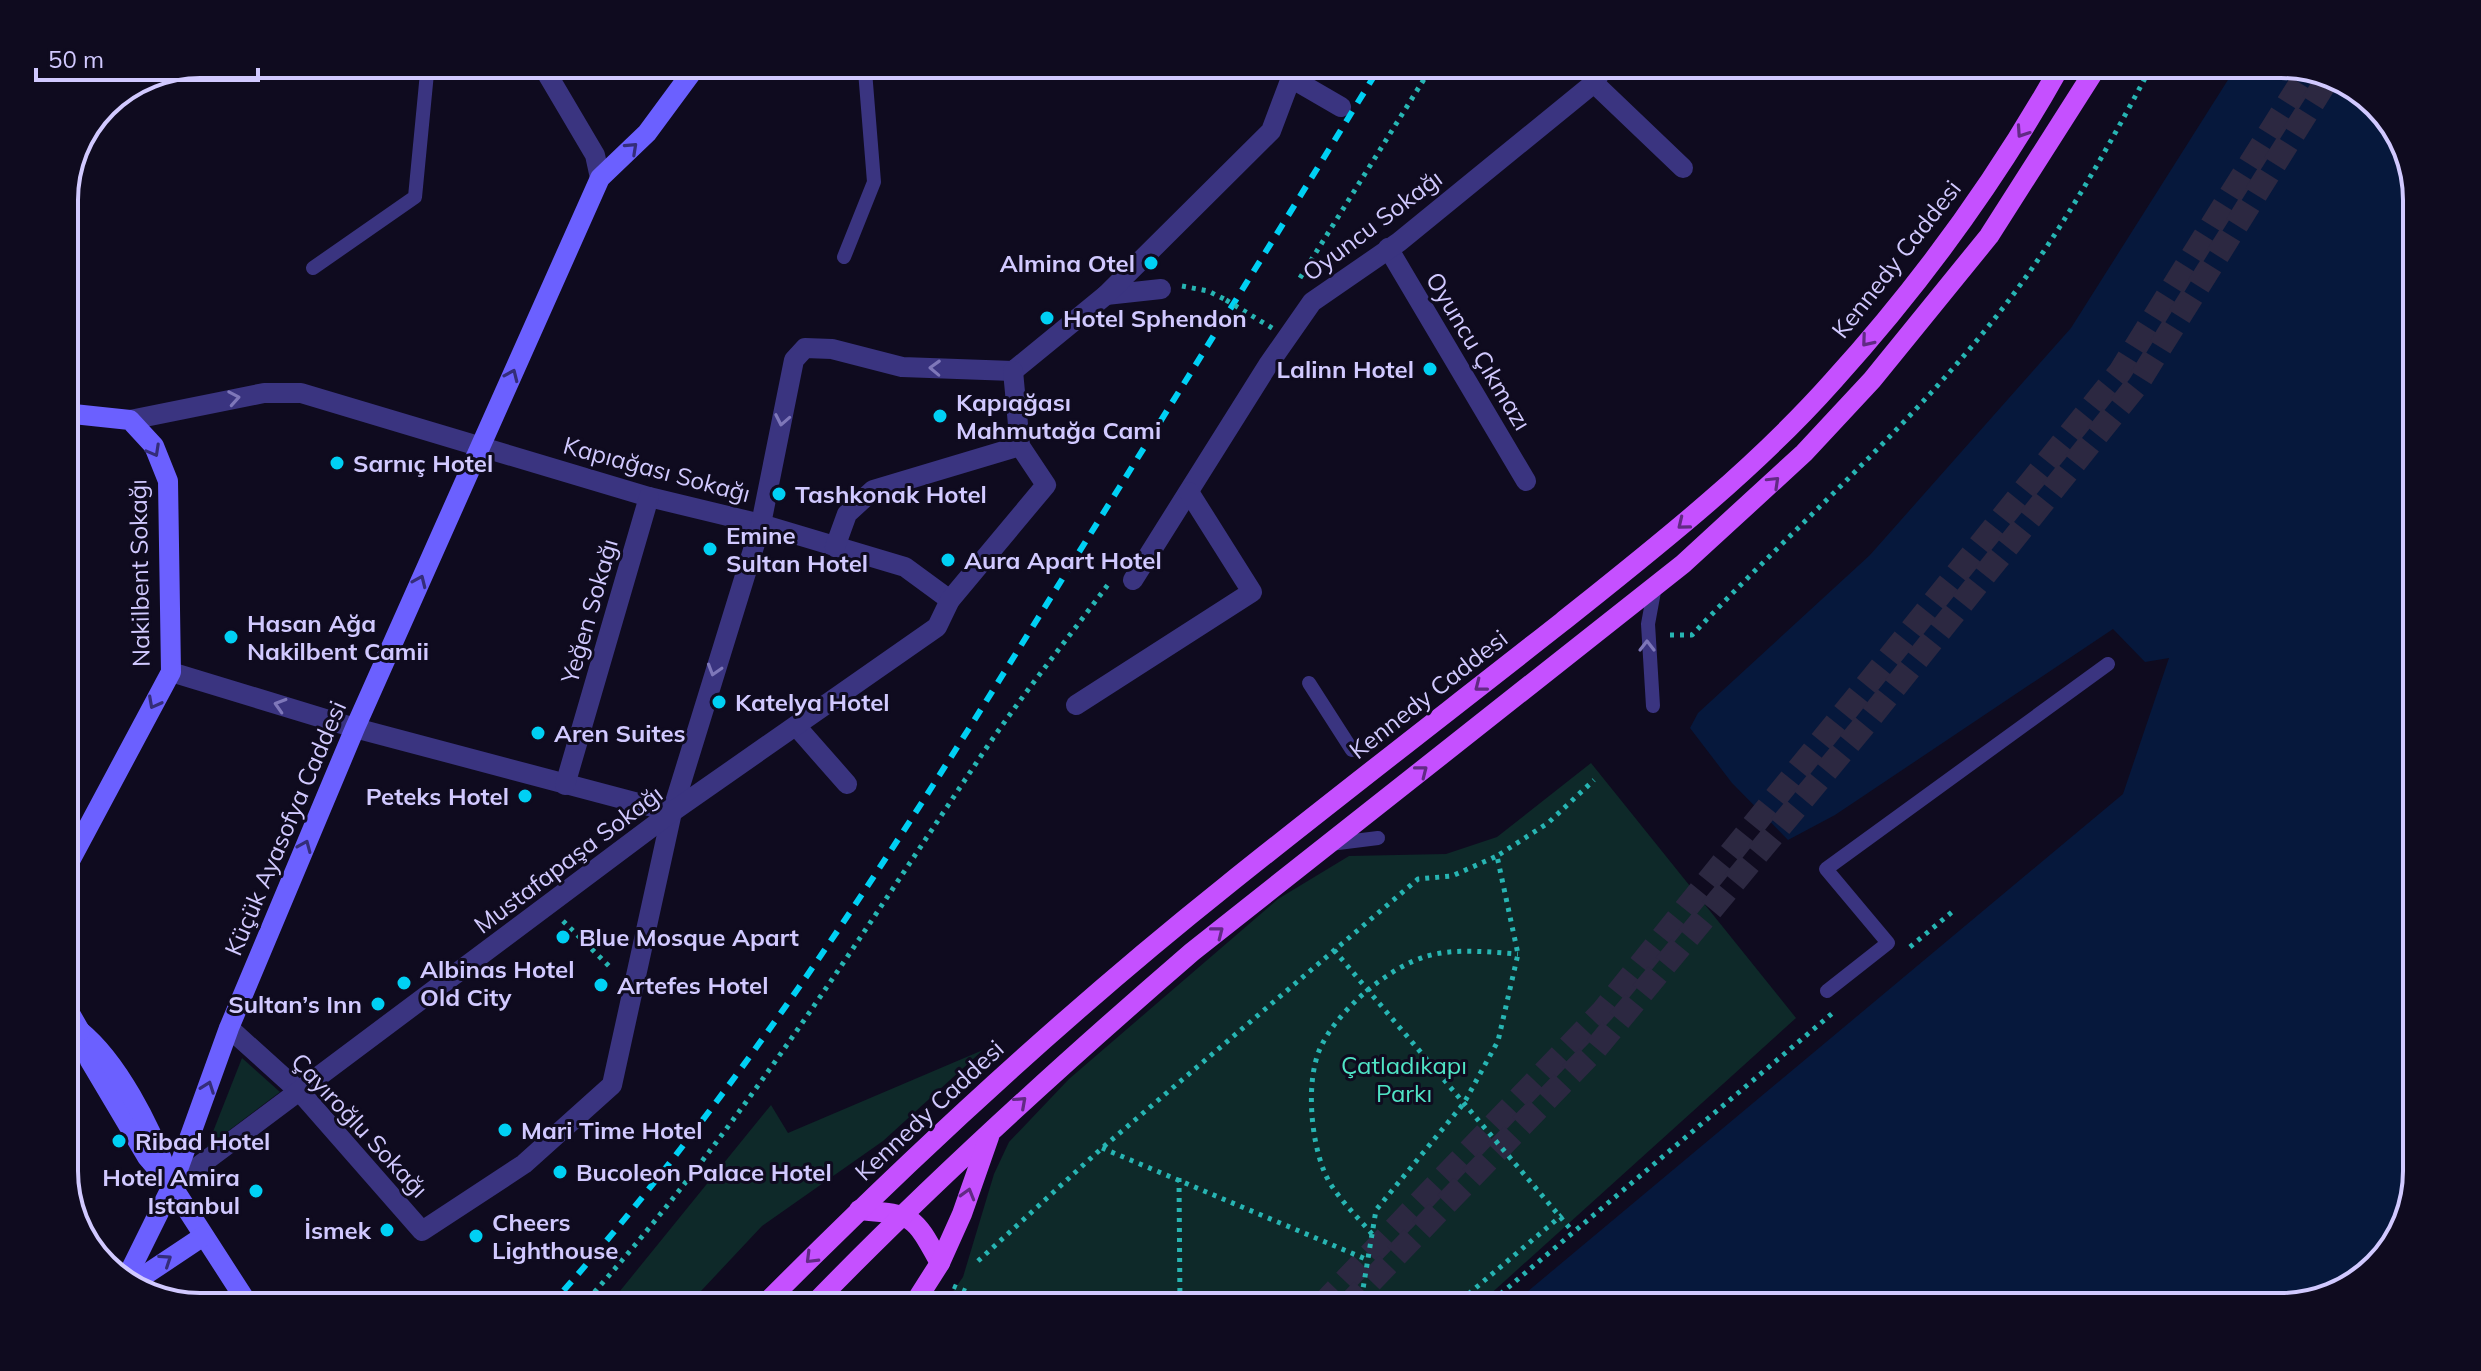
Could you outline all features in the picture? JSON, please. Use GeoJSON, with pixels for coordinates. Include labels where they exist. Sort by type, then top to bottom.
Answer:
{"type":"FeatureCollection","features":[{"type":"Feature","properties":{"kind":"main road","name":"Kennedy Caddesi"},"geometry":{"type":"LineString","coordinates":[[776,1293],[859,1210],[1095,994],[1233,880],[1612,582],[1693,516],[1759,455],[1832,383],[1929,265],[2026,127],[2054,78]]}},
{"type":"Feature","properties":{"kind":"main road"},"geometry":{"type":"LineString","coordinates":[[825,1293],[995,1125],[1192,952],[1655,586],[1731,523],[1804,453],[1938,304],[2047,151],[2090,78]]}},
{"type":"Feature","properties":{"kind":"main road"},"geometry":{"type":"LineString","coordinates":[[921,1293],[936,1270],[995,1125]]}},
{"type":"Feature","properties":{"kind":"main road"},"geometry":{"type":"LineString","coordinates":[[859,1210],[904,1214],[919,1225],[936,1270]]}},
{"type":"Feature","properties":{"kind":"street"},"geometry":{"type":"LineString","coordinates":[[550,78],[595,155],[600,178]]}},
{"type":"Feature","properties":{"kind":"street","name":"Küçük Ayasofya Caddesi"},"geometry":{"type":"LineString","coordinates":[[130,1271],[172,1186],[229,1028],[355,728],[600,178],[647,133],[688,78]]}},
{"type":"Feature","properties":{"kind":"street"},"geometry":{"type":"LineString","coordinates":[[835,547],[847,514],[873,490],[1020,446],[1013,371],[1106,295],[1271,131],[1291,78],[1341,107]]}},
{"type":"Feature","properties":{"kind":"street","name":"Oyuncu Sokağı"},"geometry":{"type":"LineString","coordinates":[[1124,578],[1189,492],[1312,302],[1388,248],[1592,78]]}},
{"type":"Feature","properties":{"kind":"street"},"geometry":{"type":"LineString","coordinates":[[1602,78],[1683,168]]}},
{"type":"Feature","properties":{"kind":"street","name":"Oyuncu Çıkmazı"},"geometry":{"type":"LineString","coordinates":[[1388,248],[1526,481]]}},
{"type":"Feature","properties":{"kind":"street"},"geometry":{"type":"LineString","coordinates":[[1106,295],[1161,289]]}},
{"type":"Feature","properties":{"kind":"street","name":"Çayıroğlu Sokağı"},"geometry":{"type":"LineString","coordinates":[[229,1028],[301,1093],[422,1231],[524,1164],[612,1085],[672,812],[761,524],[794,360],[805,348],[832,349],[902,367],[1013,371]]}},
{"type":"Feature","properties":{"kind":"street","name":"Kapıağası Sokağı"},"geometry":{"type":"LineString","coordinates":[[130,420],[264,393],[301,393],[649,497],[761,524],[905,567],[950,600]]}},
{"type":"Feature","properties":{"kind":"street"},"geometry":{"type":"LineString","coordinates":[[78,414],[130,420]]}},
{"type":"Feature","properties":{"kind":"street","name":"Nakilbent Sokağı"},"geometry":{"type":"LineString","coordinates":[[78,846],[171,672],[168,481],[154,446],[130,420]]}},
{"type":"Feature","properties":{"kind":"street","name":"Mustafapaşa Sokağı"},"geometry":{"type":"LineString","coordinates":[[172,1186],[301,1093],[672,812],[937,627],[950,600],[1046,485],[1020,446]]}},
{"type":"Feature","properties":{"kind":"street"},"geometry":{"type":"LineString","coordinates":[[1076,705],[1252,592],[1189,492]]}},
{"type":"Feature","properties":{"kind":"street","name":"Yeğen Sokağı"},"geometry":{"type":"LineString","coordinates":[[565,785],[649,497]]}},
{"type":"Feature","properties":{"kind":"street"},"geometry":{"type":"LineString","coordinates":[[171,672],[355,728],[672,812]]}},
{"type":"Feature","properties":{"kind":"street"},"geometry":{"type":"LineString","coordinates":[[796,726],[847,784]]}},
{"type":"Feature","properties":{"kind":"street"},"geometry":{"type":"LineString","coordinates":[[78,1046],[147,1157],[172,1186],[240,1293]]}},
{"type":"Feature","properties":{"kind":"street"},"geometry":{"type":"LineString","coordinates":[[141,1278],[202,1237]]}},
{"type":"Feature","properties":{"kind":"lane"},"geometry":{"type":"LineString","coordinates":[[313,268],[415,197],[427,78]]}},
{"type":"Feature","properties":{"kind":"lane"},"geometry":{"type":"LineString","coordinates":[[844,257],[874,182],[866,78]]}},
{"type":"Feature","properties":{"kind":"lane"},"geometry":{"type":"LineString","coordinates":[[1653,706],[1648,624],[1655,586]]}},
{"type":"Feature","properties":{"kind":"lane"},"geometry":{"type":"LineString","coordinates":[[1827,991],[1888,943],[1826,869],[2108,664]]}},
{"type":"Feature","properties":{"kind":"lane"},"geometry":{"type":"LineString","coordinates":[[1309,683],[1352,750]]}},
{"type":"Feature","properties":{"kind":"lane"},"geometry":{"type":"LineString","coordinates":[[1330,844],[1378,838]]}},
{"type":"Feature","properties":{"kind":"path"},"geometry":{"type":"LineString","coordinates":[[1292,290],[1425,78]]}},
{"type":"Feature","properties":{"kind":"path"},"geometry":{"type":"LineString","coordinates":[[1692,635],[1867,463],[2006,303],[2078,193],[2144,78]]}},
{"type":"Feature","properties":{"kind":"path"},"geometry":{"type":"LineString","coordinates":[[1208,291],[1277,331]]}},
{"type":"Feature","properties":{"kind":"path"},"geometry":{"type":"LineString","coordinates":[[593,1293],[684,1186],[766,1078],[989,744],[1124,578]]}},
{"type":"Feature","properties":{"kind":"path"},"geometry":{"type":"LineString","coordinates":[[978,1261],[1102,1148],[1418,879],[1452,876],[1497,856],[1548,823],[1594,780]]}},
{"type":"Feature","properties":{"kind":"path"},"geometry":{"type":"LineString","coordinates":[[1362,1293],[1376,1210],[1464,1103],[1498,1041],[1518,954],[1497,856]]}},
{"type":"Feature","properties":{"kind":"path"},"geometry":{"type":"LineString","coordinates":[[548,907],[632,989]]}},
{"type":"Feature","properties":{"kind":"path"},"geometry":{"type":"LineString","coordinates":[[1907,950],[1952,912]]}},
{"type":"Feature","properties":{"kind":"path"},"geometry":{"type":"LineString","coordinates":[[1334,950],[1562,1215],[1573,1232]]}},
{"type":"Feature","properties":{"kind":"path"},"geometry":{"type":"LineString","coordinates":[[1373,1234],[1325,1174],[1315,1145],[1311,1102],[1319,1051],[1368,989],[1391,971],[1428,956],[1466,951],[1518,954]]}},
{"type":"Feature","properties":{"kind":"path"},"geometry":{"type":"LineString","coordinates":[[1501,1293],[1840,1007]]}},
{"type":"Feature","properties":{"kind":"path"},"geometry":{"type":"LineString","coordinates":[[1102,1148],[1368,1260]]}},
{"type":"Feature","properties":{"kind":"path"},"geometry":{"type":"LineString","coordinates":[[1179,1178],[1180,1293]]}},
{"type":"Feature","properties":{"kind":"path"},"geometry":{"type":"LineString","coordinates":[[1470,1293],[1562,1215]]}},
{"type":"Feature","properties":{"kind":"path"},"geometry":{"type":"LineString","coordinates":[[936,1270],[978,1293]]}},
{"type":"Feature","properties":{"kind":"green space","name":"Çatladıkapı Parkı"},"geometry":{"type":"Polygon","coordinates":[[[1591,763],[1796,1018],[1492,1293],[952,1293],[963,1277],[994,1174],[1009,1142],[1069,1079],[1278,899],[1349,856],[1446,854],[1497,837],[1591,763]]]}},
{"type":"Feature","properties":{"kind":"green space"},"geometry":{"type":"Polygon","coordinates":[[[983,1050],[883,1141],[762,1226],[699,1293],[618,1293],[771,1105],[788,1133],[983,1050]]]}},
{"type":"Feature","properties":{"kind":"green space"},"geometry":{"type":"Polygon","coordinates":[[[242,1058],[280,1092],[207,1147],[242,1058]]]}},
{"type":"Feature","properties":{"kind":"water"},"geometry":{"type":"Polygon","coordinates":[[[2229,78],[2282,78],[2313,82],[2349,98],[2383,132],[2397,160],[2403,192],[2403,1172],[2397,1211],[2383,1239],[2349,1273],[2321,1287],[2282,1293],[1526,1293],[2123,794],[2169,658],[2145,662],[2113,629],[1835,815],[1788,840],[1732,783],[1690,728],[1698,713],[1870,555],[2071,328],[2229,78]]]}},
{"type":"Feature","properties":{"kind":"tunnel"},"geometry":{"type":"LineString","coordinates":[[1333,1293],[1603,1011],[2120,372],[2303,80]]}},
{"type":"Feature","properties":{"kind":"tunnel"},"geometry":{"type":"LineString","coordinates":[[1360,1293],[1596,1048],[1866,723],[2136,386],[2323,86]]}},
{"type":"Feature","properties":{"kind":"railway"},"geometry":{"type":"LineString","coordinates":[[561,1293],[686,1142],[811,970],[871,881],[1373,78]]}},
{"type":"Feature","properties":{"kind":"place","name":"Almina Otel"},"geometry":{"type":"Point","coordinates":[1151,263]}},
{"type":"Feature","properties":{"kind":"place","name":"Hotel Sphendon"},"geometry":{"type":"Point","coordinates":[1047,318]}},
{"type":"Feature","properties":{"kind":"place","name":"Lalinn Hotel"},"geometry":{"type":"Point","coordinates":[1430,369]}},
{"type":"Feature","properties":{"kind":"place","name":"Kapıağası Mahmutağa Cami"},"geometry":{"type":"Point","coordinates":[940,416]}},
{"type":"Feature","properties":{"kind":"place","name":"Sarnıç Hotel"},"geometry":{"type":"Point","coordinates":[337,463]}},
{"type":"Feature","properties":{"kind":"place","name":"Tashkonak Hotel"},"geometry":{"type":"Point","coordinates":[779,494]}},
{"type":"Feature","properties":{"kind":"place","name":"Emine Sultan Hotel"},"geometry":{"type":"Point","coordinates":[710,549]}},
{"type":"Feature","properties":{"kind":"place","name":"Aura Apart Hotel"},"geometry":{"type":"Point","coordinates":[948,560]}},
{"type":"Feature","properties":{"kind":"place","name":"Hasan Ağa Nakilbent Camii"},"geometry":{"type":"Point","coordinates":[231,637]}},
{"type":"Feature","properties":{"kind":"place","name":"Katelya Hotel"},"geometry":{"type":"Point","coordinates":[719,702]}},
{"type":"Feature","properties":{"kind":"place","name":"Aren Suites"},"geometry":{"type":"Point","coordinates":[538,733]}},
{"type":"Feature","properties":{"kind":"place","name":"Peteks Hotel"},"geometry":{"type":"Point","coordinates":[525,796]}},
{"type":"Feature","properties":{"kind":"place","name":"Blue Mosque Apart"},"geometry":{"type":"Point","coordinates":[563,937]}},
{"type":"Feature","properties":{"kind":"place","name":"Albinas Hotel Old City"},"geometry":{"type":"Point","coordinates":[404,983]}},
{"type":"Feature","properties":{"kind":"place","name":"Artefes Hotel"},"geometry":{"type":"Point","coordinates":[601,985]}},
{"type":"Feature","properties":{"kind":"place","name":"Sultan’s Inn"},"geometry":{"type":"Point","coordinates":[378,1004]}},
{"type":"Feature","properties":{"kind":"place","name":"Mari Time Hotel"},"geometry":{"type":"Point","coordinates":[505,1130]}},
{"type":"Feature","properties":{"kind":"place","name":"Ribad Hotel"},"geometry":{"type":"Point","coordinates":[119,1141]}},
{"type":"Feature","properties":{"kind":"place","name":"Bucoleon Palace Hotel"},"geometry":{"type":"Point","coordinates":[560,1172]}},
{"type":"Feature","properties":{"kind":"place","name":"Hotel Amira Istanbul"},"geometry":{"type":"Point","coordinates":[256,1191]}},
{"type":"Feature","properties":{"kind":"place","name":"İsmek"},"geometry":{"type":"Point","coordinates":[387,1230]}},
{"type":"Feature","properties":{"kind":"place","name":"Cheers Lighthouse"},"geometry":{"type":"Point","coordinates":[476,1236]}}]}
